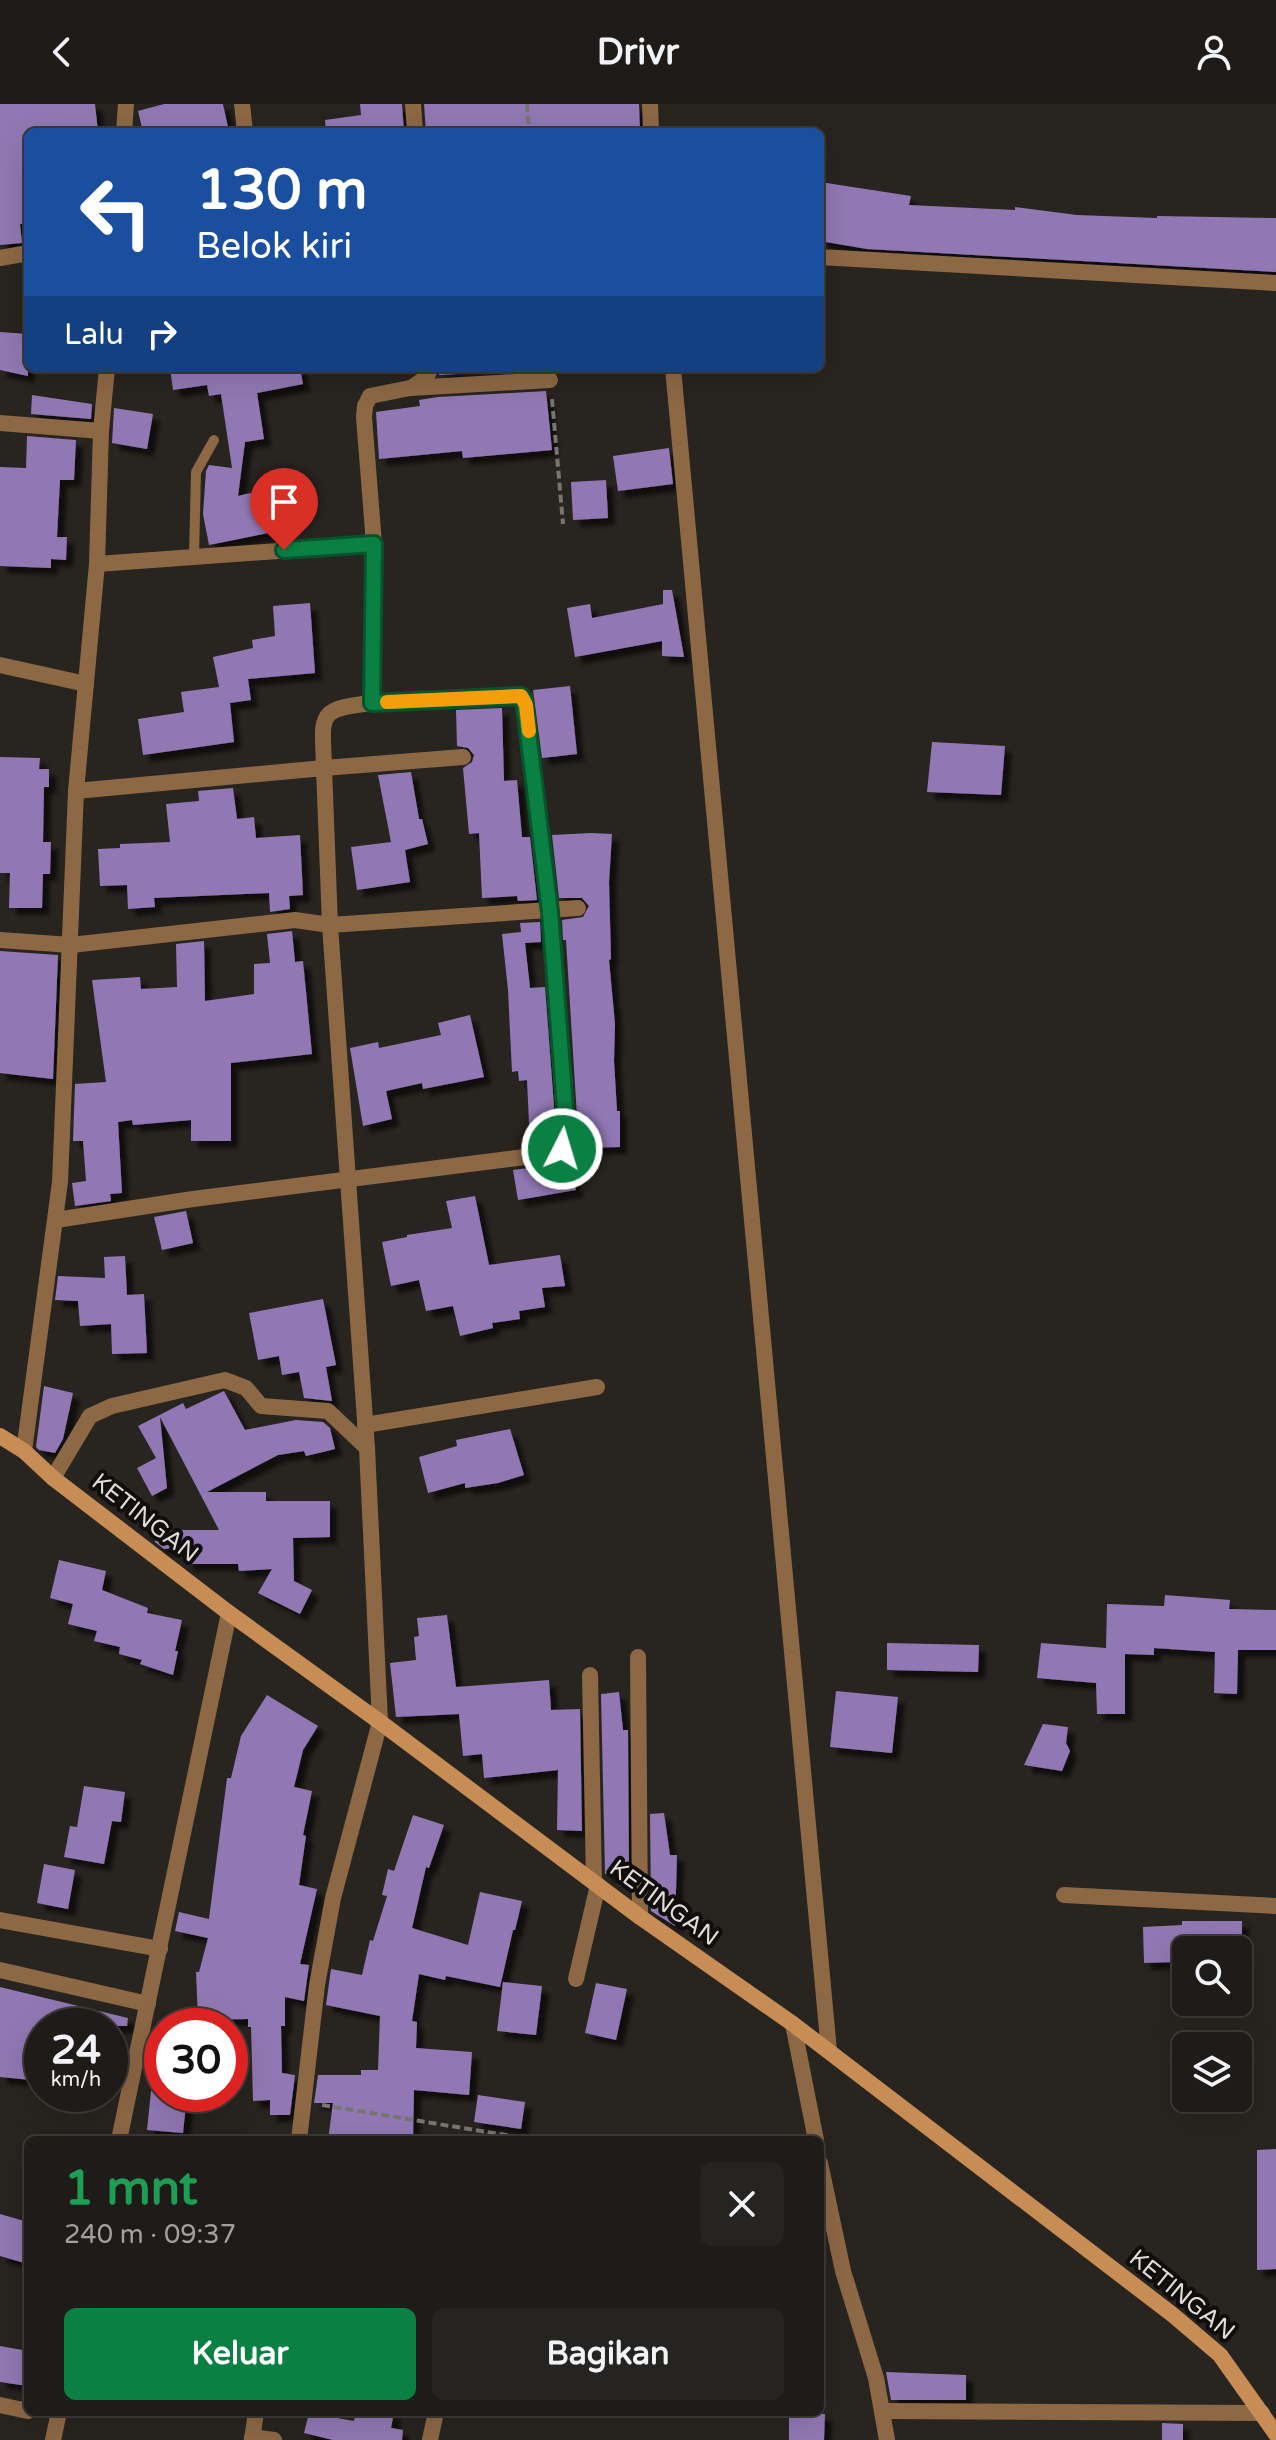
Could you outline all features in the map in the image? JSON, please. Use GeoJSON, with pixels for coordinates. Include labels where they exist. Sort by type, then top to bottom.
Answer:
{"type":"FeatureCollection","features":[{"type":"Feature","properties":{"kind":"street"},"geometry":{"type":"LineString","coordinates":[[124,128],[126,104]]}},
{"type":"Feature","properties":{"kind":"street"},"geometry":{"type":"LineString","coordinates":[[242,104],[245,128]]}},
{"type":"Feature","properties":{"kind":"street"},"geometry":{"type":"LineString","coordinates":[[413,104],[415,128]]}},
{"type":"Feature","properties":{"kind":"street"},"geometry":{"type":"LineString","coordinates":[[650,104],[651,128]]}},
{"type":"Feature","properties":{"kind":"street"},"geometry":{"type":"LineString","coordinates":[[0,258],[24,254]]}},
{"type":"Feature","properties":{"kind":"street"},"geometry":{"type":"LineString","coordinates":[[824,257],[1276,283]]}},
{"type":"Feature","properties":{"kind":"street"},"geometry":{"type":"LineString","coordinates":[[24,1451],[56,1220],[76,791],[97,564],[101,431],[107,372]]}},
{"type":"Feature","properties":{"kind":"street"},"geometry":{"type":"LineString","coordinates":[[410,388],[427,377],[429,372]]}},
{"type":"Feature","properties":{"kind":"street"},"geometry":{"type":"LineString","coordinates":[[673,372],[829,2051]]}},
{"type":"Feature","properties":{"kind":"street"},"geometry":{"type":"LineString","coordinates":[[372,703],[374,544],[365,406],[370,396],[410,388],[550,380]]}},
{"type":"Feature","properties":{"kind":"street"},"geometry":{"type":"LineString","coordinates":[[0,423],[101,431]]}},
{"type":"Feature","properties":{"kind":"street"},"geometry":{"type":"LineString","coordinates":[[97,564],[374,544]]}},
{"type":"Feature","properties":{"kind":"street"},"geometry":{"type":"LineString","coordinates":[[0,665],[86,684]]}},
{"type":"Feature","properties":{"kind":"street"},"geometry":{"type":"LineString","coordinates":[[56,1220],[346,1179],[556,1153],[562,1149],[567,1134],[550,912],[524,700],[521,696],[341,706],[330,711],[323,721],[330,925],[346,1179],[367,1448],[380,1722],[333,1898],[317,1985],[300,2136]]}},
{"type":"Feature","properties":{"kind":"street"},"geometry":{"type":"LineString","coordinates":[[76,791],[463,757]]}},
{"type":"Feature","properties":{"kind":"street"},"geometry":{"type":"LineString","coordinates":[[0,940],[71,945],[295,920],[330,925],[578,908]]}},
{"type":"Feature","properties":{"kind":"street"},"geometry":{"type":"LineString","coordinates":[[53,1478],[90,1416],[112,1406],[225,1380],[246,1388],[261,1406],[328,1411],[367,1448]]}},
{"type":"Feature","properties":{"kind":"street"},"geometry":{"type":"LineString","coordinates":[[365,1425],[597,1387]]}},
{"type":"Feature","properties":{"kind":"street","name":"KETINGAN"},"geometry":{"type":"LineString","coordinates":[[0,1436],[24,1451],[53,1478],[229,1613],[640,1917],[793,2024],[1173,2315],[1220,2355],[1276,2434]]}},
{"type":"Feature","properties":{"kind":"street"},"geometry":{"type":"LineString","coordinates":[[120,2136],[229,1613]]}},
{"type":"Feature","properties":{"kind":"street"},"geometry":{"type":"LineString","coordinates":[[638,1657],[640,1917]]}},
{"type":"Feature","properties":{"kind":"street"},"geometry":{"type":"LineString","coordinates":[[576,1979],[596,1883],[590,1675]]}},
{"type":"Feature","properties":{"kind":"street"},"geometry":{"type":"LineString","coordinates":[[1064,1895],[1276,1906]]}},
{"type":"Feature","properties":{"kind":"street"},"geometry":{"type":"LineString","coordinates":[[0,1920],[160,1949]]}},
{"type":"Feature","properties":{"kind":"street"},"geometry":{"type":"LineString","coordinates":[[0,1970],[148,2004]]}},
{"type":"Feature","properties":{"kind":"street"},"geometry":{"type":"LineString","coordinates":[[793,2024],[815,2136]]}},
{"type":"Feature","properties":{"kind":"street"},"geometry":{"type":"LineString","coordinates":[[824,2182],[843,2271],[884,2411],[887,2440]]}},
{"type":"Feature","properties":{"kind":"street"},"geometry":{"type":"LineString","coordinates":[[0,2405],[24,2411]]}},
{"type":"Feature","properties":{"kind":"street"},"geometry":{"type":"LineString","coordinates":[[884,2411],[1262,2413]]}},
{"type":"Feature","properties":{"kind":"street"},"geometry":{"type":"LineString","coordinates":[[53,2440],[59,2416]]}},
{"type":"Feature","properties":{"kind":"street"},"geometry":{"type":"LineString","coordinates":[[255,2416],[252,2438],[274,2440]]}},
{"type":"Feature","properties":{"kind":"street"},"geometry":{"type":"LineString","coordinates":[[430,2440],[435,2416]]}},
{"type":"Feature","properties":{"kind":"lane"},"geometry":{"type":"LineString","coordinates":[[194,557],[196,472],[214,440]]}},
{"type":"Feature","properties":{"kind":"path"},"geometry":{"type":"LineString","coordinates":[[527,104],[529,128]]}},
{"type":"Feature","properties":{"kind":"path"},"geometry":{"type":"LineString","coordinates":[[550,380],[563,524]]}},
{"type":"Feature","properties":{"kind":"path"},"geometry":{"type":"LineString","coordinates":[[304,2103],[511,2136]]}},
{"type":"Feature","properties":{"kind":"building"},"geometry":{"type":"Polygon","coordinates":[[[0,104],[95,104],[98,128],[24,128],[22,243],[0,245],[0,104]]]}},
{"type":"Feature","properties":{"kind":"building"},"geometry":{"type":"Polygon","coordinates":[[[164,104],[223,104],[228,128],[142,128],[138,111],[164,104]]]}},
{"type":"Feature","properties":{"kind":"building"},"geometry":{"type":"Polygon","coordinates":[[[360,104],[402,104],[404,128],[326,128],[325,120],[361,115],[360,104]]]}},
{"type":"Feature","properties":{"kind":"building"},"geometry":{"type":"Polygon","coordinates":[[[424,104],[639,104],[640,128],[426,128],[424,104]]]}},
{"type":"Feature","properties":{"kind":"building"},"geometry":{"type":"Polygon","coordinates":[[[824,183],[911,196],[909,205],[1015,210],[1015,207],[1077,215],[1157,218],[1276,218],[1276,272],[867,249],[824,242],[824,183]]]}},
{"type":"Feature","properties":{"kind":"building"},"geometry":{"type":"Polygon","coordinates":[[[0,332],[24,334],[24,372],[28,372],[28,376],[0,370],[0,332]]]}},
{"type":"Feature","properties":{"kind":"building"},"geometry":{"type":"Polygon","coordinates":[[[171,372],[301,372],[303,384],[257,393],[264,439],[245,442],[238,496],[264,490],[273,532],[209,545],[203,514],[206,471],[209,465],[232,468],[221,394],[209,396],[207,385],[173,390],[171,372]]]}},
{"type":"Feature","properties":{"kind":"building"},"geometry":{"type":"Polygon","coordinates":[[[440,372],[492,372],[439,375],[440,372]]]}},
{"type":"Feature","properties":{"kind":"building"},"geometry":{"type":"Polygon","coordinates":[[[546,391],[552,450],[463,458],[462,451],[379,459],[376,412],[420,406],[419,400],[438,397],[546,391]]]}},
{"type":"Feature","properties":{"kind":"building"},"geometry":{"type":"Polygon","coordinates":[[[32,395],[92,404],[91,419],[31,414],[32,395]]]}},
{"type":"Feature","properties":{"kind":"building"},"geometry":{"type":"Polygon","coordinates":[[[114,408],[153,414],[147,449],[112,443],[114,408]]]}},
{"type":"Feature","properties":{"kind":"building"},"geometry":{"type":"Polygon","coordinates":[[[27,436],[76,440],[74,480],[60,480],[57,537],[67,537],[66,560],[51,559],[51,568],[0,566],[0,467],[26,468],[27,436]]]}},
{"type":"Feature","properties":{"kind":"building"},"geometry":{"type":"Polygon","coordinates":[[[669,448],[673,484],[618,491],[613,456],[669,448]]]}},
{"type":"Feature","properties":{"kind":"building"},"geometry":{"type":"Polygon","coordinates":[[[606,480],[608,518],[573,520],[571,482],[606,480]]]}},
{"type":"Feature","properties":{"kind":"building"},"geometry":{"type":"Polygon","coordinates":[[[663,590],[672,590],[684,657],[662,656],[662,641],[575,657],[567,608],[590,604],[592,618],[663,604],[663,590]]]}},
{"type":"Feature","properties":{"kind":"building"},"geometry":{"type":"Polygon","coordinates":[[[310,603],[315,673],[248,679],[251,700],[230,703],[234,742],[143,755],[138,719],[184,712],[181,692],[219,687],[213,657],[253,648],[252,640],[275,636],[273,606],[310,603]]]}},
{"type":"Feature","properties":{"kind":"building"},"geometry":{"type":"Polygon","coordinates":[[[570,686],[577,754],[542,758],[533,690],[570,686]]]}},
{"type":"Feature","properties":{"kind":"building"},"geometry":{"type":"Polygon","coordinates":[[[502,708],[504,781],[517,780],[522,837],[530,837],[537,900],[518,901],[517,896],[482,898],[479,833],[469,834],[463,768],[472,762],[474,755],[468,748],[457,746],[456,710],[502,708]]]}},
{"type":"Feature","properties":{"kind":"building"},"geometry":{"type":"Polygon","coordinates":[[[932,742],[1005,746],[1001,795],[927,792],[932,742]]]}},
{"type":"Feature","properties":{"kind":"building"},"geometry":{"type":"Polygon","coordinates":[[[0,757],[40,758],[39,769],[49,769],[49,787],[44,787],[43,842],[51,842],[50,874],[43,874],[42,908],[9,908],[10,873],[0,873],[0,757]]]}},
{"type":"Feature","properties":{"kind":"building"},"geometry":{"type":"Polygon","coordinates":[[[411,772],[419,819],[422,819],[428,844],[405,850],[410,882],[357,890],[351,847],[391,842],[378,775],[411,772]]]}},
{"type":"Feature","properties":{"kind":"building"},"geometry":{"type":"Polygon","coordinates":[[[233,788],[237,819],[254,817],[256,838],[300,835],[303,895],[289,896],[290,909],[270,912],[269,893],[154,898],[155,907],[128,909],[127,885],[100,886],[98,849],[120,848],[120,844],[170,842],[166,804],[199,801],[198,791],[233,788]]]}},
{"type":"Feature","properties":{"kind":"building"},"geometry":{"type":"Polygon","coordinates":[[[612,834],[609,960],[620,1147],[575,1148],[578,1133],[566,940],[563,940],[562,920],[583,917],[589,906],[582,898],[559,898],[552,835],[612,834]]]}},
{"type":"Feature","properties":{"kind":"building"},"geometry":{"type":"Polygon","coordinates":[[[540,922],[541,942],[525,943],[530,988],[545,987],[556,1133],[551,1143],[530,1145],[527,1080],[519,1081],[518,1071],[512,1072],[502,934],[521,932],[520,923],[540,922]]]}},
{"type":"Feature","properties":{"kind":"building"},"geometry":{"type":"Polygon","coordinates":[[[292,931],[295,962],[303,961],[312,1054],[231,1063],[231,1141],[191,1141],[191,1120],[133,1125],[132,1120],[118,1122],[122,1193],[110,1194],[111,1201],[75,1206],[72,1183],[86,1181],[83,1141],[73,1141],[75,1084],[106,1082],[92,980],[140,977],[141,989],[177,987],[176,944],[204,941],[205,1001],[254,994],[254,964],[270,963],[267,934],[292,931]]]}},
{"type":"Feature","properties":{"kind":"building"},"geometry":{"type":"Polygon","coordinates":[[[0,951],[58,955],[53,1079],[0,1073],[0,951]]]}},
{"type":"Feature","properties":{"kind":"building"},"geometry":{"type":"Polygon","coordinates":[[[470,1015],[484,1077],[423,1089],[422,1083],[386,1091],[392,1119],[363,1126],[350,1048],[378,1042],[379,1048],[441,1035],[438,1023],[470,1015]]]}},
{"type":"Feature","properties":{"kind":"building"},"geometry":{"type":"Polygon","coordinates":[[[568,1156],[576,1190],[518,1200],[513,1170],[557,1164],[568,1156]]]}},
{"type":"Feature","properties":{"kind":"building"},"geometry":{"type":"Polygon","coordinates":[[[475,1196],[489,1265],[560,1255],[565,1286],[542,1288],[545,1307],[519,1311],[520,1319],[492,1323],[493,1328],[460,1336],[453,1306],[426,1311],[419,1280],[391,1286],[382,1242],[452,1228],[446,1201],[475,1196]]]}},
{"type":"Feature","properties":{"kind":"building"},"geometry":{"type":"Polygon","coordinates":[[[186,1211],[193,1243],[162,1250],[154,1217],[186,1211]]]}},
{"type":"Feature","properties":{"kind":"building"},"geometry":{"type":"Polygon","coordinates":[[[125,1256],[127,1295],[144,1294],[147,1353],[112,1354],[111,1324],[80,1326],[78,1301],[55,1300],[58,1276],[105,1278],[104,1257],[125,1256]]]}},
{"type":"Feature","properties":{"kind":"building"},"geometry":{"type":"Polygon","coordinates":[[[323,1299],[336,1365],[326,1367],[332,1401],[304,1398],[299,1372],[282,1375],[279,1356],[258,1360],[249,1313],[323,1299]]]}},
{"type":"Feature","properties":{"kind":"building"},"geometry":{"type":"Polygon","coordinates":[[[44,1386],[73,1393],[63,1439],[55,1453],[36,1447],[44,1386]]]}},
{"type":"Feature","properties":{"kind":"building"},"geometry":{"type":"Polygon","coordinates":[[[224,1391],[245,1430],[296,1420],[323,1422],[330,1428],[335,1449],[306,1456],[304,1451],[278,1455],[207,1492],[266,1492],[266,1501],[330,1501],[330,1537],[293,1538],[294,1581],[312,1590],[300,1614],[258,1593],[272,1569],[239,1571],[238,1564],[186,1564],[187,1547],[164,1549],[155,1542],[154,1530],[219,1530],[160,1417],[167,1488],[152,1496],[137,1468],[156,1458],[138,1426],[183,1403],[186,1409],[224,1391]]]}},
{"type":"Feature","properties":{"kind":"building"},"geometry":{"type":"Polygon","coordinates":[[[510,1429],[524,1475],[498,1483],[465,1488],[465,1483],[428,1493],[419,1457],[457,1446],[456,1440],[510,1429]]]}},
{"type":"Feature","properties":{"kind":"building"},"geometry":{"type":"Polygon","coordinates":[[[59,1560],[106,1571],[102,1590],[148,1608],[147,1613],[182,1620],[173,1675],[140,1664],[142,1660],[119,1654],[120,1647],[94,1641],[97,1631],[68,1624],[73,1604],[50,1598],[59,1560]]]}},
{"type":"Feature","properties":{"kind":"building"},"geometry":{"type":"Polygon","coordinates":[[[1165,1595],[1230,1600],[1229,1609],[1276,1610],[1276,1650],[1238,1650],[1237,1694],[1214,1693],[1215,1652],[1154,1648],[1154,1655],[1125,1654],[1125,1714],[1097,1714],[1096,1683],[1037,1678],[1041,1643],[1106,1648],[1107,1604],[1164,1606],[1165,1595]]]}},
{"type":"Feature","properties":{"kind":"building"},"geometry":{"type":"Polygon","coordinates":[[[447,1615],[456,1687],[549,1680],[551,1710],[580,1709],[582,1831],[557,1830],[558,1770],[484,1778],[482,1754],[463,1756],[459,1714],[396,1717],[390,1663],[416,1660],[414,1637],[419,1636],[417,1618],[447,1615]]]}},
{"type":"Feature","properties":{"kind":"building"},"geometry":{"type":"Polygon","coordinates":[[[887,1643],[979,1645],[978,1672],[887,1670],[887,1643]]]}},
{"type":"Feature","properties":{"kind":"building"},"geometry":{"type":"Polygon","coordinates":[[[836,1691],[898,1697],[892,1753],[830,1747],[836,1691]]]}},
{"type":"Feature","properties":{"kind":"building"},"geometry":{"type":"Polygon","coordinates":[[[619,1692],[623,1730],[628,1730],[629,1873],[605,1874],[601,1694],[619,1692]]]}},
{"type":"Feature","properties":{"kind":"building"},"geometry":{"type":"Polygon","coordinates":[[[267,1695],[318,1726],[303,1750],[294,1787],[312,1791],[303,1835],[306,1836],[299,1885],[317,1889],[300,1964],[309,1965],[304,2001],[285,1997],[285,2026],[281,2026],[282,2073],[295,2075],[290,2115],[270,2115],[270,2100],[253,2101],[248,2008],[198,2008],[196,1972],[199,1972],[208,1938],[175,1931],[179,1912],[209,1919],[227,1778],[231,1778],[241,1736],[267,1695]]]}},
{"type":"Feature","properties":{"kind":"building"},"geometry":{"type":"Polygon","coordinates":[[[1043,1724],[1068,1727],[1066,1743],[1070,1751],[1062,1771],[1024,1765],[1043,1724]]]}},
{"type":"Feature","properties":{"kind":"building"},"geometry":{"type":"Polygon","coordinates":[[[84,1786],[125,1792],[121,1822],[112,1821],[104,1864],[64,1857],[70,1826],[77,1827],[84,1786]]]}},
{"type":"Feature","properties":{"kind":"building"},"geometry":{"type":"Polygon","coordinates":[[[664,1813],[670,1855],[677,1855],[675,1926],[651,1911],[650,1814],[664,1813]]]}},
{"type":"Feature","properties":{"kind":"building"},"geometry":{"type":"Polygon","coordinates":[[[413,1815],[444,1825],[429,1868],[426,1867],[412,1928],[468,1945],[480,1892],[522,1901],[515,1930],[500,1987],[419,1974],[412,2021],[417,2022],[416,2048],[472,2052],[469,2095],[414,2090],[413,2136],[329,2136],[333,2103],[314,2103],[318,2075],[361,2075],[361,2070],[378,2070],[380,2016],[326,2005],[331,1969],[362,1975],[370,1940],[373,1941],[387,1896],[382,1895],[388,1869],[394,1871],[413,1815]]]}},
{"type":"Feature","properties":{"kind":"building"},"geometry":{"type":"Polygon","coordinates":[[[44,1864],[75,1870],[68,1909],[37,1903],[44,1864]]]}},
{"type":"Feature","properties":{"kind":"building"},"geometry":{"type":"Polygon","coordinates":[[[1182,1921],[1242,1921],[1242,1936],[1172,1936],[1172,1962],[1144,1963],[1143,1927],[1182,1925],[1182,1921]]]}},
{"type":"Feature","properties":{"kind":"building"},"geometry":{"type":"Polygon","coordinates":[[[503,1982],[542,1986],[536,2035],[497,2031],[503,1982]]]}},
{"type":"Feature","properties":{"kind":"building"},"geometry":{"type":"Polygon","coordinates":[[[596,1983],[627,1989],[616,2040],[585,2033],[596,1983]]]}},
{"type":"Feature","properties":{"kind":"building"},"geometry":{"type":"Polygon","coordinates":[[[0,1987],[87,2008],[24,2008],[24,2079],[0,2077],[0,1987]]]}},
{"type":"Feature","properties":{"kind":"building"},"geometry":{"type":"Polygon","coordinates":[[[478,2095],[525,2102],[521,2129],[474,2122],[478,2095]]]}},
{"type":"Feature","properties":{"kind":"building"},"geometry":{"type":"Polygon","coordinates":[[[149,2112],[185,2112],[183,2133],[147,2130],[149,2112]]]}},
{"type":"Feature","properties":{"kind":"building"},"geometry":{"type":"Polygon","coordinates":[[[1276,2149],[1276,2269],[1257,2270],[1257,2150],[1276,2149]]]}},
{"type":"Feature","properties":{"kind":"building"},"geometry":{"type":"Polygon","coordinates":[[[0,2214],[24,2221],[24,2263],[0,2256],[0,2214]]]}},
{"type":"Feature","properties":{"kind":"building"},"geometry":{"type":"Polygon","coordinates":[[[0,2346],[24,2350],[24,2385],[0,2382],[0,2346]]]}},
{"type":"Feature","properties":{"kind":"building"},"geometry":{"type":"Polygon","coordinates":[[[886,2372],[966,2375],[966,2400],[891,2400],[886,2372]]]}},
{"type":"Feature","properties":{"kind":"building"},"geometry":{"type":"Polygon","coordinates":[[[825,2414],[824,2440],[789,2440],[789,2416],[825,2414]]]}},
{"type":"Feature","properties":{"kind":"building"},"geometry":{"type":"Polygon","coordinates":[[[308,2416],[354,2421],[355,2416],[393,2416],[391,2428],[403,2430],[402,2440],[333,2440],[304,2433],[308,2416]]]}},
{"type":"Feature","properties":{"kind":"building"},"geometry":{"type":"Polygon","coordinates":[[[1162,2423],[1183,2424],[1183,2440],[1162,2440],[1162,2423]]]}},
{"type":"Feature","properties":{"kind":"slow traffic"},"geometry":{"type":"LineString","coordinates":[[387,702],[521,696],[526,705],[529,731]]}},
{"type":"Feature","properties":{"kind":"route"},"geometry":{"type":"LineString","coordinates":[[284,550],[374,544],[372,703],[521,696],[524,700],[550,912],[567,1134],[562,1149]]}}]}
